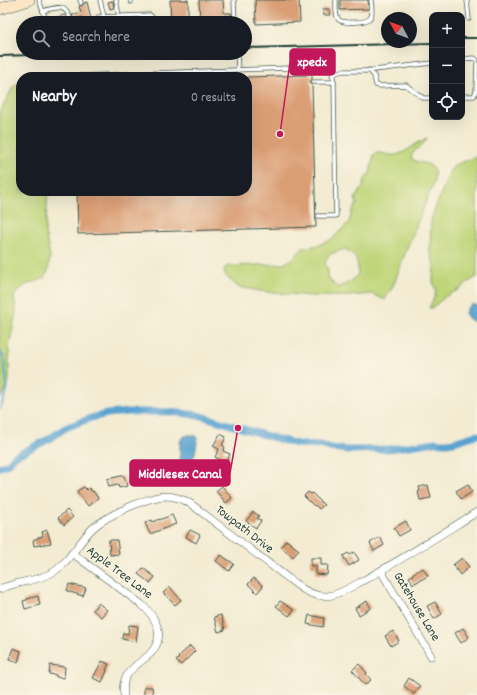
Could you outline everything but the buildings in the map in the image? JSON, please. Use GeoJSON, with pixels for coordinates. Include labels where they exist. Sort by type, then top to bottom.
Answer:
{"type":"FeatureCollection","features":[{"type":"Feature","properties":{"kind":"main road"},"geometry":{"type":"LineString","coordinates":[[0,9],[10,3],[29,0]]}},
{"type":"Feature","properties":{"kind":"street","name":"Towpath Drive"},"geometry":{"type":"LineString","coordinates":[[0,589],[54,572],[64,563],[89,532],[103,520],[155,498],[168,496],[191,504],[297,585],[314,594],[324,596],[336,594],[381,571],[477,512]]}},
{"type":"Feature","properties":{"kind":"street","name":"Apple Tree Lane"},"geometry":{"type":"LineString","coordinates":[[72,553],[141,604],[151,614],[156,622],[159,633],[156,644],[128,674],[124,682],[124,695]]}},
{"type":"Feature","properties":{"kind":"street","name":"Gatehouse Lane"},"geometry":{"type":"LineString","coordinates":[[381,571],[431,656]]}},
{"type":"Feature","properties":{"kind":"lane"},"geometry":{"type":"LineString","coordinates":[[39,0],[44,16]]}},
{"type":"Feature","properties":{"kind":"lane"},"geometry":{"type":"LineString","coordinates":[[100,0],[104,16]]}},
{"type":"Feature","properties":{"kind":"lane"},"geometry":{"type":"LineString","coordinates":[[117,0],[119,16],[150,16]]}},
{"type":"Feature","properties":{"kind":"lane"},"geometry":{"type":"LineString","coordinates":[[234,0],[235,16]]}},
{"type":"Feature","properties":{"kind":"lane"},"geometry":{"type":"LineString","coordinates":[[336,0],[337,17],[340,21],[344,22],[365,21],[370,19],[372,15],[371,0]]}},
{"type":"Feature","properties":{"kind":"lane"},"geometry":{"type":"LineString","coordinates":[[468,0],[469,19]]}},
{"type":"Feature","properties":{"kind":"lane"},"geometry":{"type":"LineString","coordinates":[[43,11],[57,7],[64,8],[69,16]]}},
{"type":"Feature","properties":{"kind":"lane"},"geometry":{"type":"LineString","coordinates":[[465,59],[474,58],[477,60]]}},
{"type":"Feature","properties":{"kind":"lane"},"geometry":{"type":"LineString","coordinates":[[237,60],[238,70]]}},
{"type":"Feature","properties":{"kind":"lane"},"geometry":{"type":"LineString","coordinates":[[333,74],[348,70],[369,70],[429,63]]}},
{"type":"Feature","properties":{"kind":"lane"},"geometry":{"type":"LineString","coordinates":[[465,96],[474,96],[476,92],[477,63]]}},
{"type":"Feature","properties":{"kind":"lane"},"geometry":{"type":"LineString","coordinates":[[183,72],[318,67],[328,69],[333,74],[336,216],[318,216]]}},
{"type":"Feature","properties":{"kind":"lane"},"geometry":{"type":"LineString","coordinates":[[369,70],[374,76],[376,85],[406,85],[423,98],[429,98]]}},
{"type":"Feature","properties":{"kind":"lane"},"geometry":{"type":"LineString","coordinates":[[313,82],[334,82]]}},
{"type":"Feature","properties":{"kind":"green space"},"geometry":{"type":"Polygon","coordinates":[[[16,85],[16,196],[48,196],[45,233],[50,256],[48,272],[43,279],[26,285],[14,296],[16,312],[9,347],[9,380],[7,387],[0,398],[0,112],[13,87],[16,85]]]}},
{"type":"Feature","properties":{"kind":"green space"},"geometry":{"type":"Polygon","coordinates":[[[427,138],[414,152],[411,158],[415,161],[428,164],[434,169],[434,182],[394,284],[385,300],[372,294],[350,296],[313,296],[266,292],[238,287],[225,275],[224,269],[228,266],[283,264],[291,260],[303,248],[319,245],[332,239],[349,222],[352,211],[357,204],[355,199],[363,187],[365,179],[370,173],[374,154],[379,153],[396,155],[404,152],[427,138]],[[345,249],[330,254],[326,259],[325,264],[328,270],[328,278],[337,287],[349,282],[358,273],[356,259],[345,249]]]}},
{"type":"Feature","properties":{"kind":"green space"},"geometry":{"type":"Polygon","coordinates":[[[477,157],[477,277],[460,289],[446,296],[432,308],[429,308],[435,296],[436,290],[433,282],[434,264],[430,253],[431,221],[434,211],[450,171],[455,165],[477,157]]]}},
{"type":"Feature","properties":{"kind":"water"},"geometry":{"type":"Polygon","coordinates":[[[473,304],[477,306],[477,324],[468,318],[465,313],[468,307],[473,304]]]}},
{"type":"Feature","properties":{"kind":"water"},"geometry":{"type":"Polygon","coordinates":[[[195,435],[198,438],[195,453],[189,468],[184,475],[175,480],[180,453],[180,441],[183,437],[195,435]]]}},
{"type":"Feature","properties":{"kind":"waterway"},"geometry":{"type":"LineString","coordinates":[[0,351],[4,358],[7,390],[0,409]]}},
{"type":"Feature","properties":{"kind":"waterway"},"geometry":{"type":"LineString","coordinates":[[0,467],[8,464],[15,456],[49,439],[65,428],[91,418],[107,414],[128,412],[172,412],[198,415],[297,444],[321,445],[330,448],[349,450],[389,449],[436,442],[446,443],[477,435]]}},
{"type":"Feature","properties":{"kind":"railway"},"geometry":{"type":"LineString","coordinates":[[465,38],[477,38]]}},
{"type":"Feature","properties":{"kind":"railway"},"geometry":{"type":"LineString","coordinates":[[252,48],[429,43]]}},
{"type":"Feature","properties":{"kind":"railway"},"geometry":{"type":"LineString","coordinates":[[0,56],[16,55]]}},
{"type":"Feature","properties":{"kind":"place","name":"xpedx"},"geometry":{"type":"Point","coordinates":[280,134]}},
{"type":"Feature","properties":{"kind":"place","name":"Middlesex Canal"},"geometry":{"type":"Point","coordinates":[238,428]}}]}
